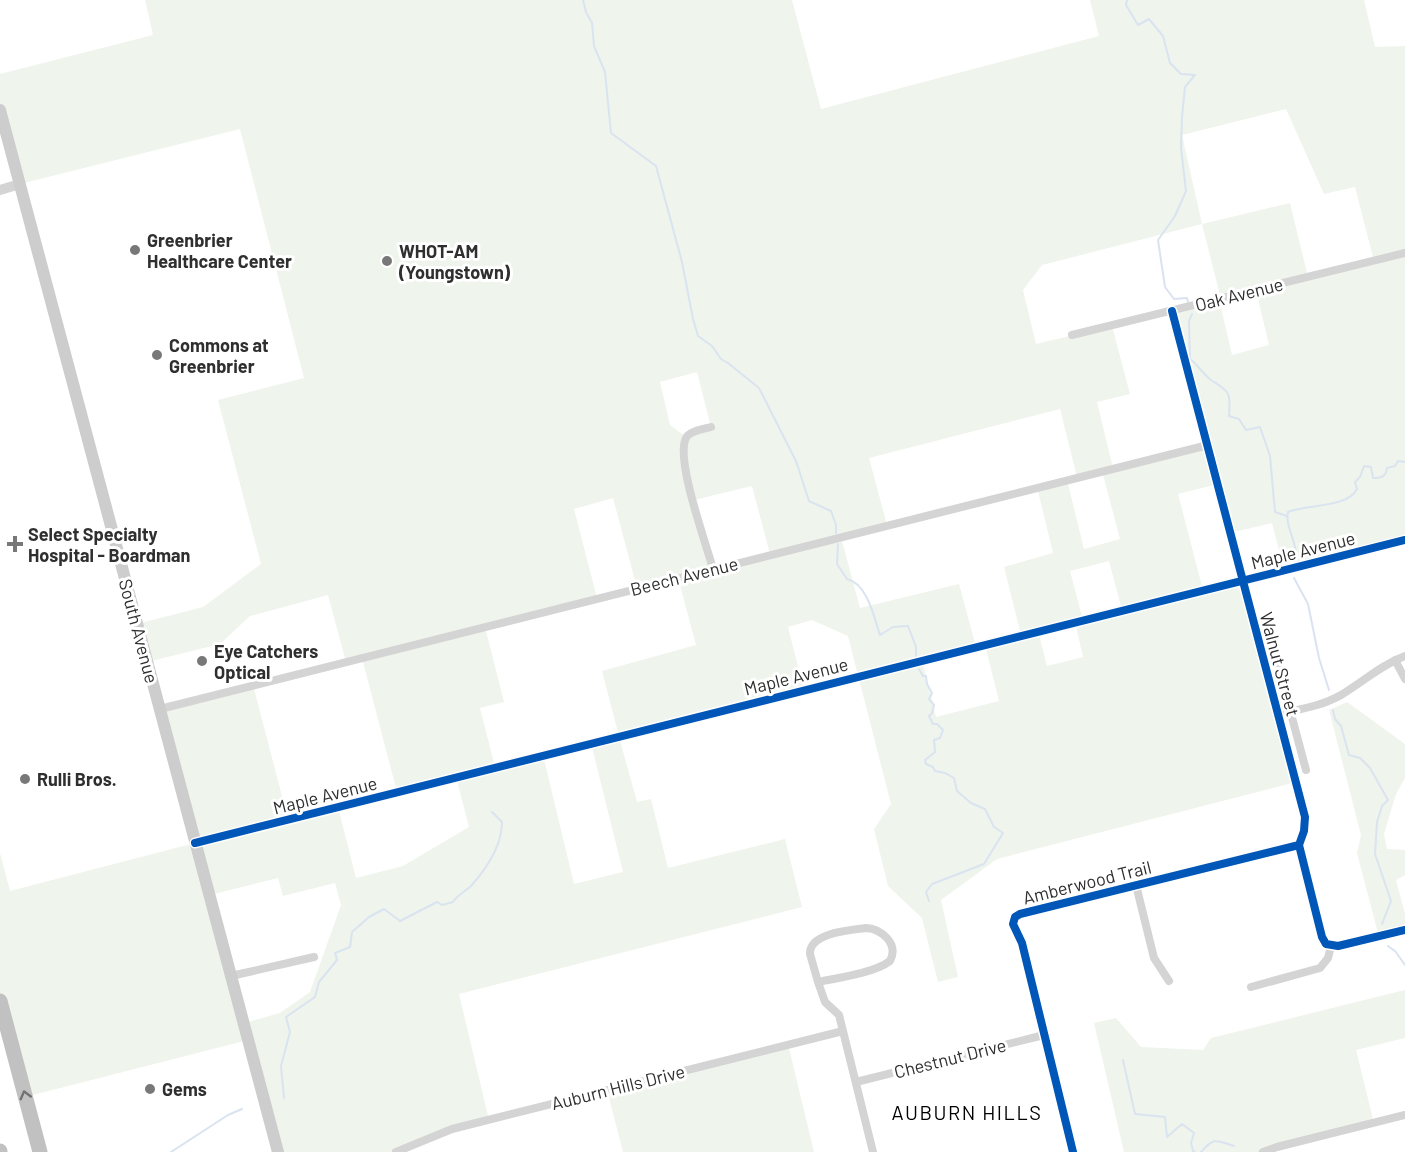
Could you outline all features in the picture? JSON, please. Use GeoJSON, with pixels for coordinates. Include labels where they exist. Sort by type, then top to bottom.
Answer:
{"type":"FeatureCollection","features":[{"type":"Feature","properties":{"kind":"highway"},"geometry":{"type":"LineString","coordinates":[[0,1001],[40,1152]]}},
{"type":"Feature","properties":{"kind":"main road","name":"South Avenue"},"geometry":{"type":"LineString","coordinates":[[0,110],[278,1152]]}},
{"type":"Feature","properties":{"kind":"street"},"geometry":{"type":"LineString","coordinates":[[0,190],[20,184]]}},
{"type":"Feature","properties":{"kind":"street","name":"Oak Avenue"},"geometry":{"type":"LineString","coordinates":[[1072,335],[1405,253]]}},
{"type":"Feature","properties":{"kind":"street","name":"Walnut Street"},"geometry":{"type":"LineString","coordinates":[[1172,311],[1305,817],[1304,831],[1299,845],[1322,937],[1326,944],[1331,946]]}},
{"type":"Feature","properties":{"kind":"street"},"geometry":{"type":"LineString","coordinates":[[711,427],[686,437],[683,456],[713,569]]}},
{"type":"Feature","properties":{"kind":"street","name":"Beech Avenue"},"geometry":{"type":"LineString","coordinates":[[160,709],[1208,445]]}},
{"type":"Feature","properties":{"kind":"street","name":"Maple Avenue"},"geometry":{"type":"LineString","coordinates":[[195,843],[1405,540]]}},
{"type":"Feature","properties":{"kind":"street"},"geometry":{"type":"LineString","coordinates":[[1266,620],[1306,770]]}},
{"type":"Feature","properties":{"kind":"street"},"geometry":{"type":"LineString","coordinates":[[1279,714],[1325,703],[1405,656]]}},
{"type":"Feature","properties":{"kind":"street"},"geometry":{"type":"LineString","coordinates":[[1395,660],[1405,679]]}},
{"type":"Feature","properties":{"kind":"street","name":"Amberwood Trail"},"geometry":{"type":"LineString","coordinates":[[1073,1152],[1022,943],[1013,924],[1016,917],[1020,914],[1299,845]]}},
{"type":"Feature","properties":{"kind":"street"},"geometry":{"type":"LineString","coordinates":[[1136,885],[1154,958],[1169,981]]}},
{"type":"Feature","properties":{"kind":"street"},"geometry":{"type":"LineString","coordinates":[[818,982],[885,964],[892,955],[888,940],[880,931],[866,928],[815,940],[810,950],[818,982],[825,1002],[839,1015],[873,1152]]}},
{"type":"Feature","properties":{"kind":"street"},"geometry":{"type":"LineString","coordinates":[[1251,987],[1320,968],[1328,958],[1331,946],[1405,930]]}},
{"type":"Feature","properties":{"kind":"street"},"geometry":{"type":"LineString","coordinates":[[231,976],[314,957]]}},
{"type":"Feature","properties":{"kind":"street","name":"Auburn Hills Drive"},"geometry":{"type":"LineString","coordinates":[[396,1152],[452,1129],[843,1031]]}},
{"type":"Feature","properties":{"kind":"street","name":"Chestnut Drive"},"geometry":{"type":"LineString","coordinates":[[856,1082],[1044,1035]]}},
{"type":"Feature","properties":{"kind":"street"},"geometry":{"type":"LineString","coordinates":[[1263,1152],[1405,1115]]}},
{"type":"Feature","properties":{"kind":"shaded area"},"geometry":{"type":"Polygon","coordinates":[[[145,0],[792,0],[821,109],[1099,36],[1090,0],[1364,0],[1375,47],[1405,46],[1405,540],[1284,570],[1272,523],[1230,533],[1218,484],[1178,494],[1203,590],[1243,580],[1296,782],[997,859],[941,900],[958,977],[938,982],[922,918],[888,886],[874,829],[891,804],[848,636],[812,620],[788,627],[804,690],[619,737],[637,802],[651,799],[668,868],[785,839],[802,907],[459,994],[489,1120],[396,1152],[278,1152],[248,1040],[25,1097],[0,1001],[0,853],[10,891],[195,843],[160,709],[253,685],[288,819],[338,807],[356,878],[403,866],[469,827],[456,777],[397,792],[362,658],[346,662],[328,595],[250,616],[220,644],[147,662],[137,624],[203,607],[261,564],[218,400],[304,378],[240,129],[20,184],[0,110],[0,74],[153,35],[145,0]],[[1286,109],[1182,135],[1202,224],[1290,203],[1308,277],[1374,261],[1355,187],[1324,194],[1286,109]],[[1202,224],[1042,265],[1023,290],[1036,344],[1112,326],[1130,394],[1097,402],[1113,468],[1207,445],[1172,311],[1219,299],[1232,355],[1269,345],[1256,290],[1221,299],[1202,224]],[[697,372],[660,382],[670,425],[686,437],[711,427],[697,372]],[[1060,409],[869,458],[887,525],[841,537],[860,608],[959,584],[976,647],[922,660],[936,717],[999,701],[985,645],[1021,635],[1004,567],[1053,553],[1037,487],[1067,480],[1084,549],[1120,539],[1102,471],[1077,477],[1060,409]],[[752,486],[694,500],[713,569],[770,554],[752,486]],[[613,498],[574,509],[597,598],[485,627],[504,702],[480,708],[495,767],[543,755],[574,884],[623,872],[591,743],[619,736],[602,671],[696,645],[678,578],[637,588],[613,498]],[[1109,561],[1070,571],[1083,620],[1122,610],[1109,561]],[[1075,622],[1038,631],[1047,666],[1083,657],[1075,622]],[[278,878],[210,895],[244,1023],[280,1013],[310,992],[341,905],[335,883],[283,896],[278,878]]]}},
{"type":"Feature","properties":{"kind":"shaded area"},"geometry":{"type":"Polygon","coordinates":[[[1347,702],[1405,744],[1405,778],[1396,794],[1384,834],[1387,849],[1405,850],[1405,875],[1396,880],[1405,914],[1405,930],[1379,937],[1357,853],[1361,835],[1329,710],[1347,702]]]}},
{"type":"Feature","properties":{"kind":"shaded area"},"geometry":{"type":"Polygon","coordinates":[[[1405,990],[1405,1038],[1356,1050],[1374,1123],[1263,1152],[1124,1152],[1094,1023],[1116,1018],[1141,1047],[1203,1050],[1211,1038],[1405,990]]]}},
{"type":"Feature","properties":{"kind":"shaded area"},"geometry":{"type":"Polygon","coordinates":[[[788,1044],[814,1152],[623,1152],[607,1090],[788,1044]]]}},
{"type":"Feature","properties":{"kind":"waterway"},"geometry":{"type":"LineString","coordinates":[[583,0],[592,23],[594,46],[605,72],[611,133],[656,166],[682,262],[698,336],[712,346],[721,359],[759,388],[796,461],[809,501],[831,511],[836,533]]}},
{"type":"Feature","properties":{"kind":"waterway"},"geometry":{"type":"LineString","coordinates":[[1127,0],[1126,5],[1138,25],[1149,19],[1163,36],[1170,63],[1181,74],[1195,75],[1185,87],[1182,117],[1181,148],[1186,191],[1175,216],[1158,240],[1165,287],[1174,299],[1187,298],[1188,302]]}},
{"type":"Feature","properties":{"kind":"waterway"},"geometry":{"type":"LineString","coordinates":[[1192,314],[1189,321],[1190,359],[1208,378],[1226,391],[1230,402],[1229,416],[1239,419],[1246,430],[1260,427],[1270,456],[1275,512],[1287,516]]}},
{"type":"Feature","properties":{"kind":"waterway"},"geometry":{"type":"LineString","coordinates":[[1296,555],[1288,523],[1288,512],[1336,503],[1352,495],[1357,489],[1355,482],[1360,477],[1364,466],[1371,467],[1373,478],[1378,478],[1384,475],[1387,468],[1395,466],[1398,461],[1405,462]]}},
{"type":"Feature","properties":{"kind":"waterway"},"geometry":{"type":"LineString","coordinates":[[838,544],[837,564],[847,579],[854,582],[865,594],[880,635],[893,627],[908,626],[916,647],[916,656]]}},
{"type":"Feature","properties":{"kind":"waterway"},"geometry":{"type":"LineString","coordinates":[[1294,578],[1308,604],[1319,658],[1329,690]]}},
{"type":"Feature","properties":{"kind":"waterway"},"geometry":{"type":"LineString","coordinates":[[919,669],[923,676],[926,676],[932,693],[929,699],[934,705],[929,716],[933,724],[937,724],[943,730],[940,738],[934,740],[935,752],[925,760],[926,764],[933,767],[935,771],[954,778],[957,791],[971,803],[985,809],[994,827],[1003,833],[984,864],[932,884],[926,892],[929,901]]}},
{"type":"Feature","properties":{"kind":"waterway"},"geometry":{"type":"LineString","coordinates":[[1333,710],[1335,719],[1341,726],[1349,755],[1360,758],[1370,768],[1388,800],[1382,806],[1377,822],[1375,854],[1391,901],[1382,924]]}},
{"type":"Feature","properties":{"kind":"waterway"},"geometry":{"type":"LineString","coordinates":[[284,1098],[281,1066],[290,1032],[286,1017],[315,997],[319,982],[337,960],[335,953],[350,947],[352,932],[369,917],[384,909],[400,921],[437,902],[442,905],[453,902],[471,886],[488,864],[499,840],[502,822],[492,812]]}},
{"type":"Feature","properties":{"kind":"waterway"},"geometry":{"type":"LineString","coordinates":[[1388,946],[1395,951],[1405,965]]}},
{"type":"Feature","properties":{"kind":"waterway"},"geometry":{"type":"LineString","coordinates":[[1123,1060],[1135,1114],[1165,1117],[1167,1137],[1182,1124],[1194,1133],[1191,1143],[1195,1152]]}},
{"type":"Feature","properties":{"kind":"waterway"},"geometry":{"type":"LineString","coordinates":[[171,1152],[228,1115],[242,1109]]}},
{"type":"Feature","properties":{"kind":"waterway"},"geometry":{"type":"LineString","coordinates":[[1201,1152],[1216,1141],[1234,1146]]}},
{"type":"Feature","properties":{"kind":"cycle path"},"geometry":{"type":"LineString","coordinates":[[1172,311],[1305,817],[1304,831],[1299,845],[1322,937],[1326,944],[1338,946],[1405,930]]}},
{"type":"Feature","properties":{"kind":"cycle path"},"geometry":{"type":"LineString","coordinates":[[195,843],[1405,540]]}},
{"type":"Feature","properties":{"kind":"cycle path"},"geometry":{"type":"LineString","coordinates":[[1073,1152],[1022,943],[1013,924],[1015,917],[1299,845]]}},
{"type":"Feature","properties":{"kind":"place","name":"Greenbrier Healthcare Center"},"geometry":{"type":"Point","coordinates":[135,250]}},
{"type":"Feature","properties":{"kind":"place","name":"WHOT-AM (Youngstown)"},"geometry":{"type":"Point","coordinates":[387,261]}},
{"type":"Feature","properties":{"kind":"place","name":"Commons at Greenbrier"},"geometry":{"type":"Point","coordinates":[157,355]}},
{"type":"Feature","properties":{"kind":"place","name":"Select Specialty Hospital - Boardman"},"geometry":{"type":"Point","coordinates":[15,544]}},
{"type":"Feature","properties":{"kind":"place","name":"Eye Catchers Optical"},"geometry":{"type":"Point","coordinates":[202,661]}},
{"type":"Feature","properties":{"kind":"place","name":"Rulli Bros."},"geometry":{"type":"Point","coordinates":[25,779]}},
{"type":"Feature","properties":{"kind":"place","name":"Gems"},"geometry":{"type":"Point","coordinates":[150,1089]}},
{"type":"Feature","properties":{"kind":"district","name":"AUBURN HILLS"},"geometry":{"type":"Point","coordinates":[967,1112]}}]}
